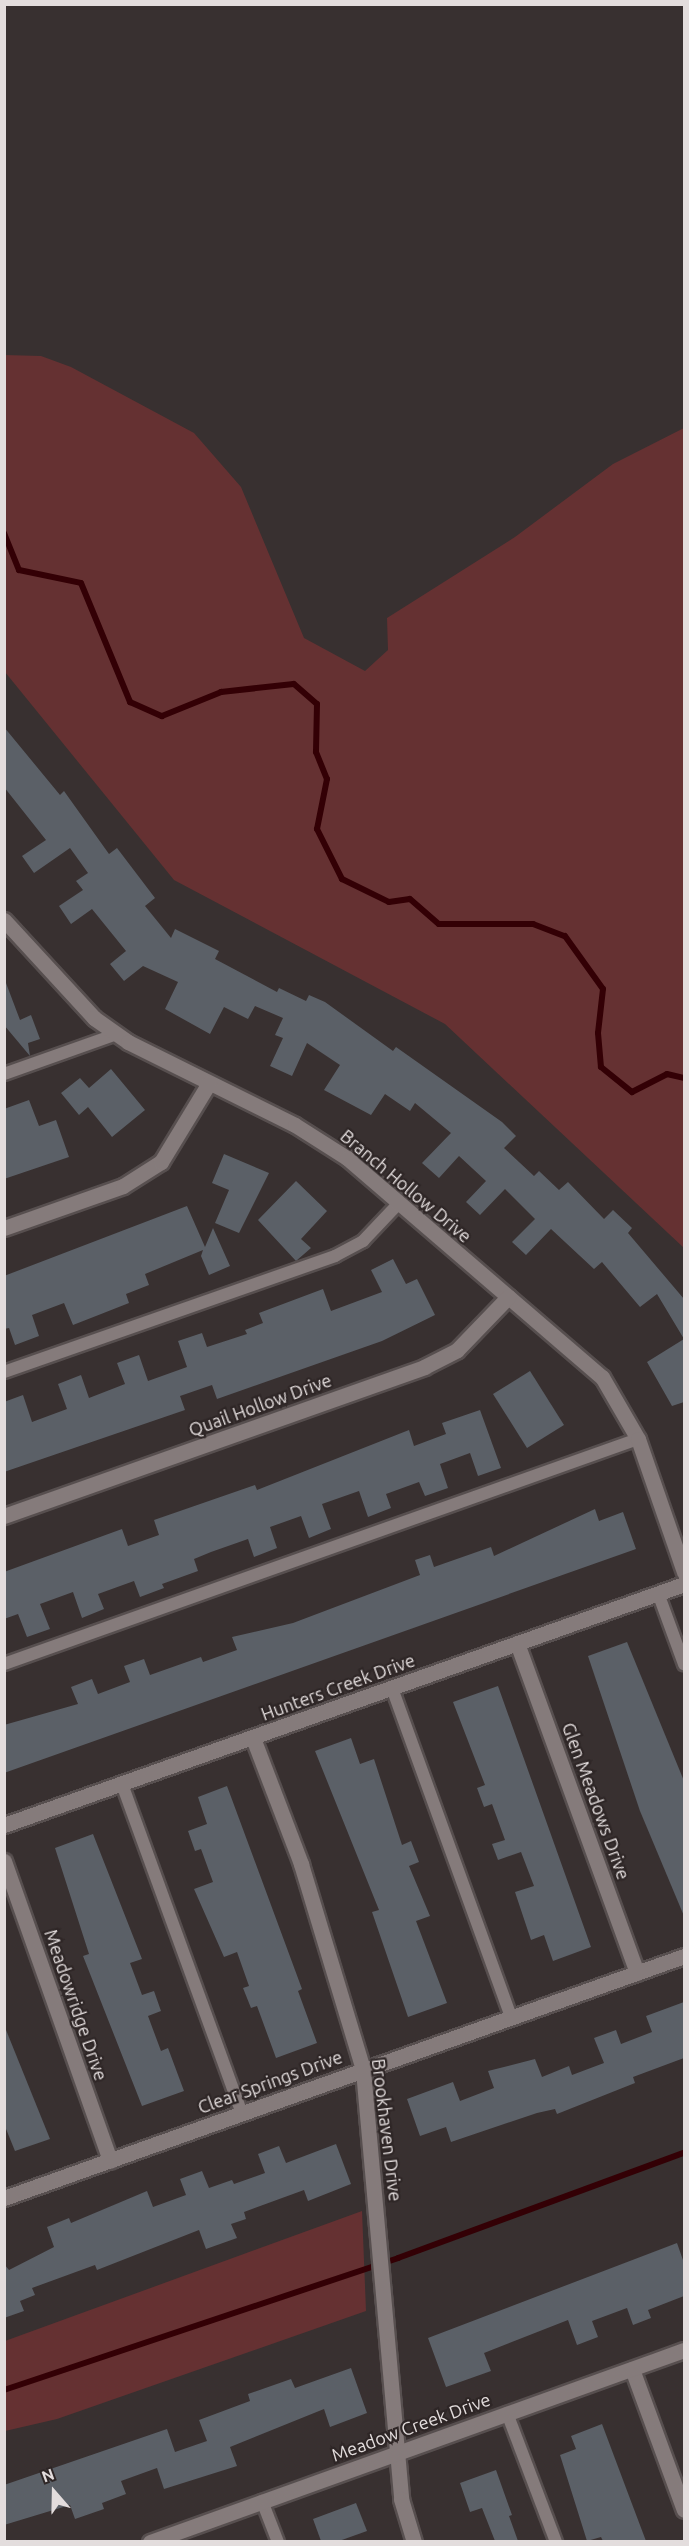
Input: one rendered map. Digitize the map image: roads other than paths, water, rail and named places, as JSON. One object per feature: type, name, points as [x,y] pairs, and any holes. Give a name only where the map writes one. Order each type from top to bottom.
[{"type":"street","name":"Branch Hollow Drive","points":[[4,920],[94,1018],[117,1034],[339,1153],[602,1377],[638,1439],[684,1572]]},
{"type":"street","points":[[4,1228],[123,1186],[161,1162],[209,1083]]},
{"type":"street","name":"Quail Hollow Drive","points":[[4,1516],[424,1367],[457,1350],[508,1297]]},
{"type":"street","name":"Hunters Creek Drive","points":[[4,1825],[684,1584]]},
{"type":"street","name":"Glen Meadows Drive","points":[[517,1643],[637,1972]]},
{"type":"street","name":"Brookhaven Drive","points":[[253,1738],[301,1864],[363,2070],[386,2295],[402,2499],[414,2541]]},
{"type":"street","name":"Meadowridge Drive","points":[[4,1861],[110,2161]]},
{"type":"street","name":"Clear Springs Drive","points":[[4,2198],[684,1956]]},
{"type":"street","name":"Meadow Creek Drive","points":[[150,2541],[684,2350]]},
{"type":"street","points":[[632,2369],[684,2510]]},
{"type":"lane","points":[[4,1074],[117,1034]]},
{"type":"lane","points":[[4,1372],[335,1256],[363,1241],[399,1203]]},
{"type":"lane","points":[[4,1664],[638,1439]]},
{"type":"lane","points":[[658,1593],[684,1664]]},
{"type":"lane","points":[[392,1688],[511,2017]]},
{"type":"lane","points":[[122,1784],[242,2113]]},
{"type":"lane","points":[[507,2413],[556,2541]]},
{"type":"lane","points":[[262,2501],[278,2541]]},
{"type":"waterway","points":[[4,533],[19,570],[81,583],[130,702],[162,716],[221,692],[294,684],[317,704],[316,752],[327,779],[317,829],[342,879],[389,902],[410,899],[439,924],[533,924],[565,936],[603,989],[598,1033],[601,1067],[632,1092],[667,1074],[684,1078]]},
{"type":"waterway","points":[[4,2390],[398,2258],[684,2153]]}]
